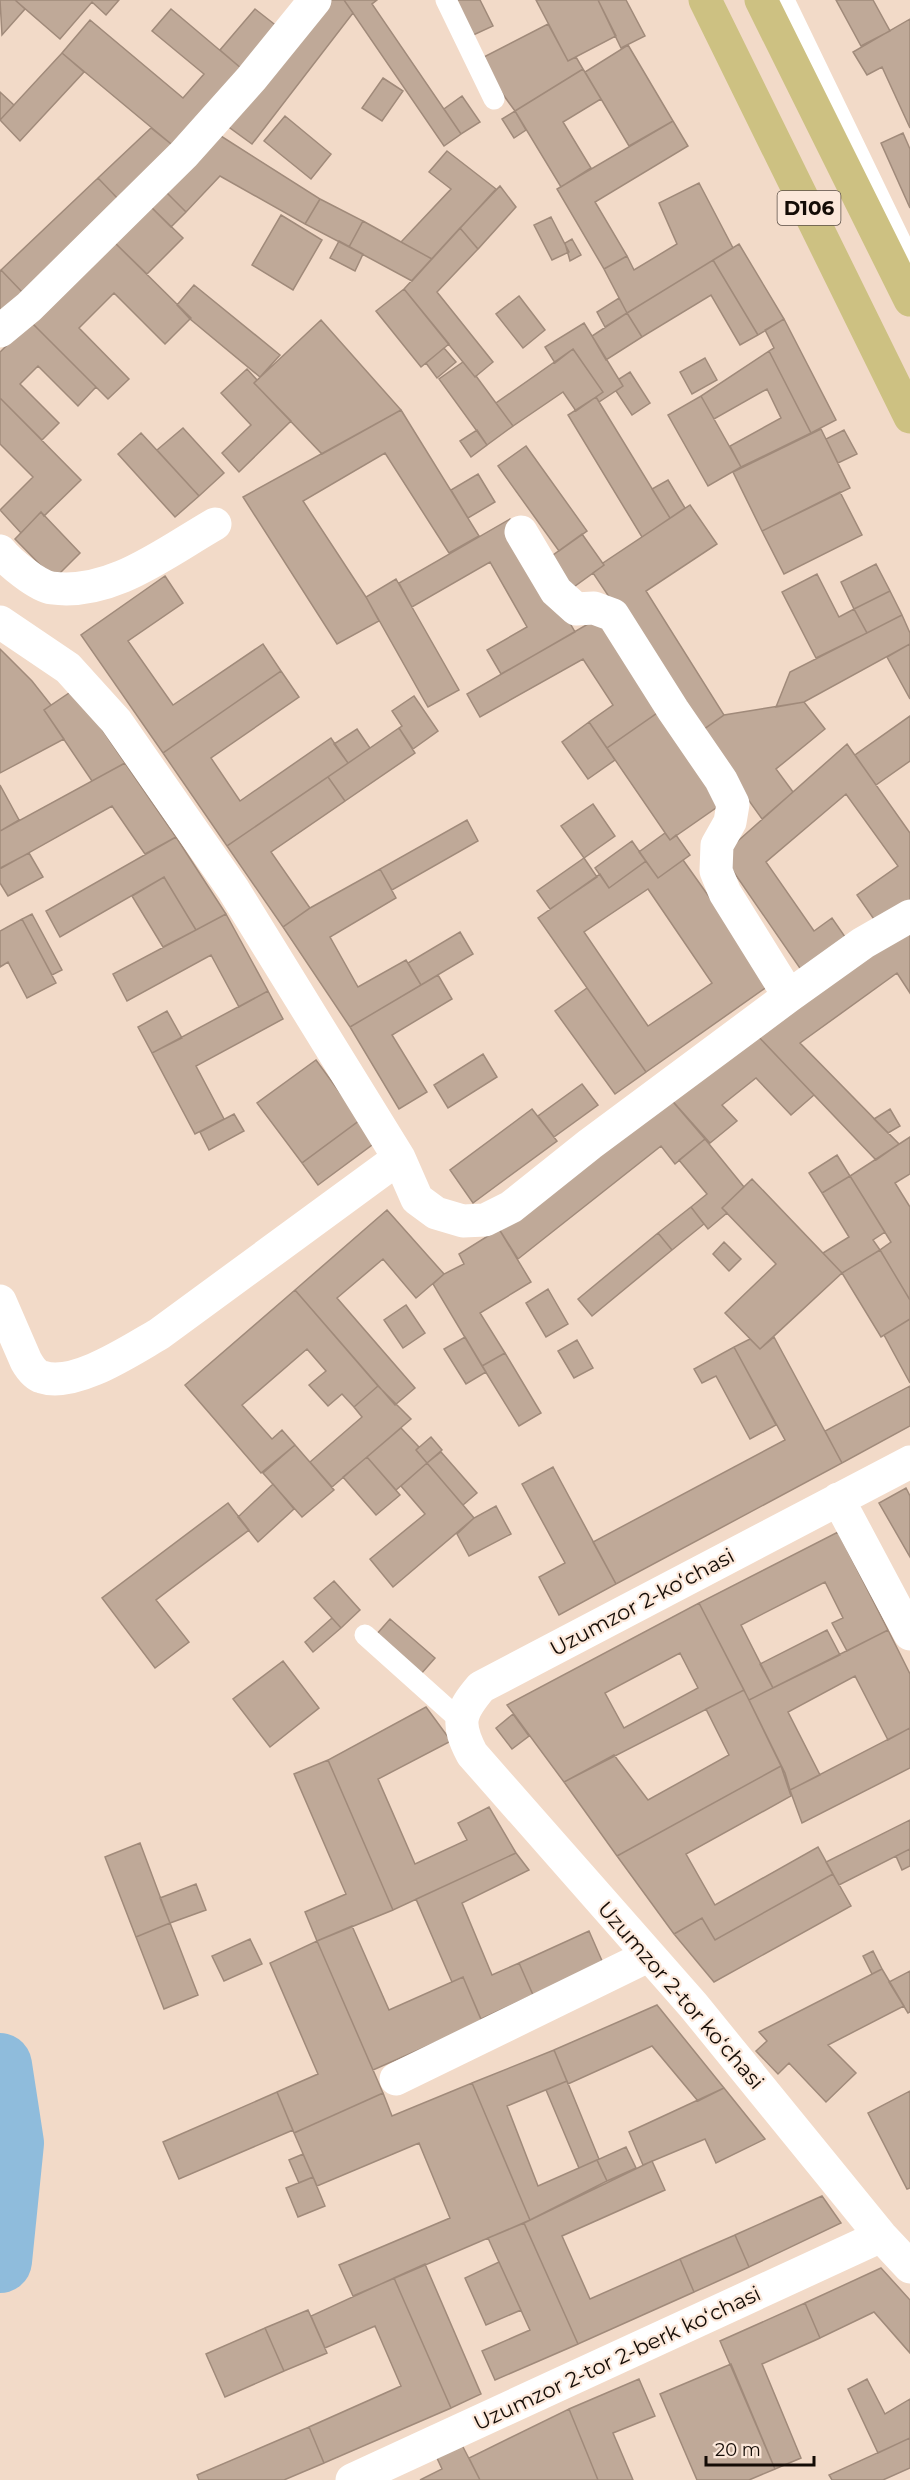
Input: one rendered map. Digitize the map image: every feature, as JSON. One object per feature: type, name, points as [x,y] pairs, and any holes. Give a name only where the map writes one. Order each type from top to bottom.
[{"type":"main road","name":"D106","points":[[705,0],[910,417]]},
{"type":"main road","name":"D106","points":[[761,0],[910,300]]},
{"type":"street","points":[[0,332],[29,307],[184,154],[251,79],[315,0]]},
{"type":"street","points":[[0,551],[11,564],[50,588],[93,587],[127,575],[215,524]]},
{"type":"street","points":[[521,532],[556,591],[576,609],[594,608],[613,615],[673,710],[721,780],[733,804],[730,822],[717,844],[716,871],[725,893],[789,996]]},
{"type":"street","points":[[0,622],[68,668],[116,721],[233,889],[399,1158],[417,1199],[436,1213],[464,1221],[485,1220],[511,1207],[590,1144],[789,996],[863,943],[910,916]]},
{"type":"street","points":[[0,1301],[26,1361],[39,1377],[57,1380],[80,1374],[124,1354],[159,1334],[399,1158]]},
{"type":"street","name":"Uzumzor 2-koʻchasi","points":[[461,1721],[467,1703],[481,1687],[910,1462]]},
{"type":"street","points":[[838,1499],[910,1634]]},
{"type":"street","name":"Uzumzor 2-tor koʻchasi","points":[[461,1721],[462,1734],[472,1754],[693,2005],[881,2236],[910,2266]]},
{"type":"street","points":[[396,2079],[648,1956]]},
{"type":"street","name":"Uzumzor 2-tor 2-berk koʻchasi","points":[[352,2480],[881,2236]]},
{"type":"lane","points":[[446,0],[494,99]]},
{"type":"lane","points":[[784,0],[910,261]]},
{"type":"lane","points":[[365,1635],[461,1721]]},
{"type":"building","points":[[0,0],[15,0],[25,9],[2,35]]},
{"type":"building","points":[[15,0],[119,0],[106,15],[92,2],[60,39]]},
{"type":"building","points":[[323,0],[344,0],[353,13],[252,144],[226,125]]},
{"type":"building","points":[[344,0],[377,0],[372,4],[461,134],[444,146]]},
{"type":"building","points":[[455,0],[480,0],[493,26],[469,37]]},
{"type":"building","points":[[536,0],[598,0],[616,36],[568,61]]},
{"type":"building","points":[[598,0],[626,0],[645,36],[621,48]]},
{"type":"building","points":[[836,0],[873,0],[890,31],[861,46]]},
{"type":"building","points":[[171,9],[242,69],[176,148],[62,53],[90,20],[183,98],[204,74],[152,31]]},
{"type":"building","points":[[255,9],[278,27],[242,69],[220,50]]},
{"type":"building","points":[[910,19],[910,128],[882,67],[867,75],[853,52]]},
{"type":"building","points":[[548,24],[568,61],[576,57],[583,69],[515,111],[478,60]]},
{"type":"building","points":[[628,45],[673,121],[629,146],[585,72]]},
{"type":"building","points":[[62,53],[84,72],[20,141],[0,120]]},
{"type":"building","points":[[583,69],[601,99],[563,122],[591,168],[561,187],[515,111]]},
{"type":"building","points":[[383,78],[403,91],[382,121],[362,108]]},
{"type":"building","points":[[0,92],[14,105],[0,120]]},
{"type":"building","points":[[462,96],[480,122],[461,134],[444,109]]},
{"type":"building","points":[[515,111],[526,130],[514,138],[502,119]]},
{"type":"building","points":[[285,116],[331,154],[311,179],[264,141]]},
{"type":"building","points":[[673,121],[688,146],[595,202],[627,256],[604,269],[557,189]]},
{"type":"building","points":[[151,128],[176,148],[120,201],[98,178]]},
{"type":"building","points":[[213,131],[320,199],[305,224],[220,176],[186,212],[163,189]]},
{"type":"building","points":[[903,133],[910,149],[910,208],[881,143]]},
{"type":"building","points":[[447,151],[496,189],[432,259],[401,242],[451,189],[429,172]]},
{"type":"building","points":[[98,178],[120,201],[23,293],[1,270]]},
{"type":"building","points":[[699,183],[733,248],[627,313],[604,269],[627,256],[634,270],[677,244],[659,203]]},
{"type":"building","points":[[500,186],[516,207],[478,249],[460,228]]},
{"type":"building","points":[[163,189],[186,212],[171,227],[149,205]]},
{"type":"building","points":[[320,199],[363,221],[349,247],[305,224]]},
{"type":"building","points":[[149,205],[183,238],[147,274],[113,241]]},
{"type":"building","points":[[281,215],[322,240],[293,290],[252,265]]},
{"type":"building","points":[[551,217],[569,252],[552,260],[534,225]]},
{"type":"building","points":[[363,221],[432,259],[412,281],[349,247]]},
{"type":"building","points":[[460,228],[478,249],[437,292],[493,362],[475,377],[404,289]]},
{"type":"building","points":[[572,239],[581,255],[570,261],[565,243]]},
{"type":"building","points":[[113,241],[191,318],[165,344],[114,293],[79,328],[129,379],[108,399],[31,322]]},
{"type":"building","points":[[339,241],[363,254],[355,271],[330,258]]},
{"type":"building","points":[[739,244],[784,319],[758,335],[713,260]]},
{"type":"building","points":[[713,260],[758,335],[740,345],[711,295],[642,337],[627,313]]},
{"type":"building","points":[[1,270],[23,293],[0,315],[0,272]]},
{"type":"building","points":[[194,285],[280,355],[260,377],[190,319],[177,305]]},
{"type":"building","points":[[404,289],[449,344],[421,367],[376,311]]},
{"type":"building","points":[[519,296],[545,330],[523,348],[496,314]]},
{"type":"building","points":[[619,298],[627,313],[605,327],[597,312]]},
{"type":"building","points":[[627,313],[642,337],[606,360],[592,336]]},
{"type":"building","points":[[784,319],[836,420],[811,433],[769,351],[774,348],[765,330]]},
{"type":"building","points":[[321,320],[401,410],[322,454],[254,383]]},
{"type":"building","points":[[31,322],[96,387],[78,406],[38,366],[20,384],[59,423],[42,440],[0,398],[0,352]]},
{"type":"building","points":[[584,323],[623,386],[599,402],[596,397],[603,392],[573,349],[555,363],[545,347]]},
{"type":"building","points":[[444,348],[456,362],[437,378],[426,363]]},
{"type":"building","points":[[573,349],[603,392],[576,411],[563,392],[513,426],[496,403]]},
{"type":"building","points":[[769,351],[811,433],[741,467],[730,446],[781,418],[767,389],[714,419],[701,396]]},
{"type":"building","points":[[705,358],[717,380],[692,394],[680,372]]},
{"type":"building","points":[[463,362],[513,426],[487,445],[439,379]]},
{"type":"building","points":[[247,369],[257,380],[254,383],[291,421],[239,472],[222,453],[251,425],[221,393]]},
{"type":"building","points":[[630,372],[650,403],[632,415],[616,391],[623,386],[619,379]]},
{"type":"building","points":[[701,396],[741,467],[708,486],[668,415]]},
{"type":"building","points":[[596,397],[670,518],[642,537],[568,415]]},
{"type":"building","points":[[0,398],[81,480],[44,516],[41,512],[21,533],[0,510],[33,477],[0,444]]},
{"type":"building","points":[[401,410],[479,536],[449,553],[385,453],[303,501],[366,597],[379,621],[337,644],[243,497]]},
{"type":"building","points":[[183,428],[224,473],[199,496],[157,450]]},
{"type":"building","points":[[821,429],[850,488],[762,531],[733,472]]},
{"type":"building","points":[[477,430],[487,445],[471,457],[460,441]]},
{"type":"building","points":[[844,430],[857,454],[838,463],[826,439]]},
{"type":"building","points":[[141,433],[199,496],[175,517],[118,454]]},
{"type":"building","points":[[526,446],[587,531],[559,551],[498,466]]},
{"type":"building","points":[[478,474],[495,502],[468,518],[451,490]]},
{"type":"building","points":[[668,480],[685,508],[670,518],[652,489]]},
{"type":"building","points":[[840,492],[862,535],[784,574],[762,531]]},
{"type":"building","points":[[690,505],[717,544],[646,591],[724,715],[700,732],[593,573],[604,565],[603,563]]},
{"type":"building","points":[[41,512],[80,553],[54,579],[15,539]]},
{"type":"building","points":[[510,519],[575,632],[501,674],[487,650],[527,627],[490,562],[412,607],[399,583]]},
{"type":"building","points":[[582,534],[604,565],[571,589],[549,558]]},
{"type":"building","points":[[876,564],[890,591],[854,609],[841,582]]},
{"type":"building","points":[[817,574],[839,617],[854,609],[867,633],[816,658],[782,592]]},
{"type":"building","points":[[165,576],[183,603],[128,641],[173,705],[263,644],[281,671],[163,753],[81,635]]},
{"type":"building","points":[[396,579],[459,690],[428,707],[366,597]]},
{"type":"building","points":[[890,591],[902,615],[867,633],[854,609]]},
{"type":"building","points":[[902,615],[910,633],[910,644],[804,702],[776,707],[790,672]]},
{"type":"building","points":[[600,617],[660,711],[607,748],[589,722],[613,705],[583,659],[480,717],[467,694]]},
{"type":"building","points":[[910,644],[910,699],[887,657]]},
{"type":"building","points":[[0,649],[32,681],[51,705],[44,710],[64,739],[0,773]]},
{"type":"building","points":[[281,671],[299,697],[211,758],[240,801],[331,738],[348,763],[227,846],[163,753]]},
{"type":"building","points":[[75,689],[125,763],[92,781],[44,710]]},
{"type":"building","points":[[414,696],[438,731],[413,749],[399,728],[402,726],[392,711]]},
{"type":"building","points":[[804,702],[825,729],[776,769],[793,792],[762,819],[700,732],[724,715]]},
{"type":"building","points":[[660,711],[723,803],[670,840],[607,748]]},
{"type":"building","points":[[910,716],[910,761],[876,785],[855,755]]},
{"type":"building","points":[[589,722],[615,760],[588,779],[562,742]]},
{"type":"building","points":[[399,728],[415,753],[345,801],[328,777]]},
{"type":"building","points":[[357,729],[370,748],[348,763],[334,744]]},
{"type":"building","points":[[847,744],[910,833],[910,903],[878,925],[857,895],[898,866],[846,794],[766,862],[814,931],[832,918],[850,944],[804,974],[722,855]]},
{"type":"building","points":[[125,763],[176,837],[145,854],[112,806],[0,869],[0,831]]},
{"type":"building","points":[[328,777],[345,801],[271,852],[310,908],[283,927],[227,846]]},
{"type":"building","points":[[0,785],[19,820],[0,831]]},
{"type":"building","points":[[593,804],[615,836],[584,858],[561,826]]},
{"type":"building","points":[[467,820],[478,841],[392,890],[380,869]]},
{"type":"building","points":[[665,833],[670,840],[676,835],[690,855],[658,878],[639,852]]},
{"type":"building","points":[[176,837],[226,914],[196,930],[164,877],[60,937],[46,911]]},
{"type":"building","points":[[632,841],[646,861],[609,888],[595,868]]},
{"type":"building","points":[[29,853],[43,877],[8,896],[0,883],[0,868]]},
{"type":"building","points":[[584,858],[597,877],[550,909],[537,891]]},
{"type":"building","points":[[683,860],[771,984],[646,1072],[538,918],[600,874],[609,888],[646,861],[658,878]],"holes":[[[648,889],[712,983],[648,1026],[584,932]]]},
{"type":"building","points":[[380,869],[396,898],[330,937],[358,987],[406,960],[421,985],[350,1027],[283,927],[310,908]]},
{"type":"building","points":[[164,877],[196,930],[163,947],[132,896]]},
{"type":"building","points":[[32,914],[62,970],[52,975],[22,919]]},
{"type":"building","points":[[226,914],[268,991],[239,1007],[211,955],[127,1001],[113,974]]},
{"type":"building","points":[[22,919],[56,983],[27,998],[8,962],[0,967],[0,931]]},
{"type":"building","points":[[910,922],[910,993],[897,973],[800,1043],[899,1144],[876,1160],[754,1032]]},
{"type":"building","points":[[460,932],[473,954],[421,985],[408,963]]},
{"type":"building","points":[[438,975],[452,999],[392,1035],[427,1092],[399,1109],[350,1027]]},
{"type":"building","points":[[587,988],[646,1072],[615,1094],[555,1011]]},
{"type":"building","points":[[268,991],[283,1019],[196,1066],[224,1119],[195,1134],[152,1053]]},
{"type":"building","points":[[167,1011],[182,1038],[152,1053],[138,1027]]},
{"type":"building","points":[[754,1032],[814,1095],[791,1115],[756,1078],[722,1105],[737,1121],[710,1143],[668,1096]]},
{"type":"building","points":[[483,1054],[497,1077],[448,1108],[434,1085]]},
{"type":"building","points":[[316,1060],[360,1120],[302,1163],[257,1103]]},
{"type":"building","points":[[582,1084],[598,1105],[554,1137],[538,1116]]},
{"type":"building","points":[[668,1096],[705,1139],[675,1164],[661,1146],[518,1259],[499,1229]]},
{"type":"building","points":[[532,1109],[557,1141],[473,1203],[450,1170]]},
{"type":"building","points":[[890,1109],[900,1126],[888,1133],[874,1119]]},
{"type":"building","points":[[234,1114],[244,1131],[209,1150],[200,1132]]},
{"type":"building","points":[[360,1120],[376,1142],[318,1185],[302,1163]]},
{"type":"building","points":[[910,1137],[910,1174],[895,1183],[910,1207],[910,1300],[880,1250],[891,1242],[850,1176]]},
{"type":"building","points":[[705,1139],[744,1187],[722,1208],[727,1213],[708,1229],[691,1207],[707,1194],[679,1160]]},
{"type":"building","points":[[837,1155],[850,1176],[822,1193],[809,1173]]},
{"type":"building","points":[[850,1176],[885,1232],[873,1240],[880,1250],[842,1273],[823,1253],[849,1237],[822,1193]]},
{"type":"building","points":[[752,1179],[842,1273],[760,1349],[725,1313],[776,1264],[722,1208]]},
{"type":"building","points":[[691,1207],[704,1224],[672,1250],[658,1233]]},
{"type":"building","points":[[387,1210],[444,1274],[416,1298],[383,1259],[337,1298],[415,1388],[395,1405],[295,1290]]},
{"type":"building","points":[[499,1229],[531,1282],[480,1313],[505,1353],[482,1366],[433,1284],[444,1274],[464,1264],[459,1254]]},
{"type":"building","points":[[658,1233],[672,1250],[592,1316],[578,1299]]},
{"type":"building","points":[[724,1242],[741,1259],[729,1271],[713,1254]]},
{"type":"building","points":[[880,1250],[910,1300],[910,1319],[881,1337],[842,1273]]},
{"type":"building","points":[[548,1289],[568,1324],[546,1337],[526,1303]]},
{"type":"building","points":[[295,1290],[378,1386],[354,1407],[342,1394],[328,1406],[309,1385],[326,1371],[307,1349],[242,1405],[272,1439],[282,1430],[295,1445],[261,1473],[185,1385]]},
{"type":"building","points":[[406,1305],[425,1333],[403,1348],[384,1320]]},
{"type":"building","points":[[910,1319],[910,1383],[884,1335]]},
{"type":"building","points":[[465,1337],[486,1372],[466,1384],[444,1349]]},
{"type":"building","points":[[774,1337],[842,1463],[616,1584],[593,1542],[785,1440],[734,1347],[750,1339],[760,1349]]},
{"type":"building","points":[[577,1340],[593,1368],[574,1378],[558,1351]]},
{"type":"building","points":[[734,1347],[776,1425],[750,1439],[716,1376],[702,1383],[694,1369]]},
{"type":"building","points":[[505,1353],[541,1413],[519,1426],[482,1366]]},
{"type":"building","points":[[378,1386],[411,1419],[332,1487],[310,1462],[362,1417],[354,1407]]},
{"type":"building","points":[[910,1386],[910,1426],[842,1463],[825,1431]]},
{"type":"building","points":[[401,1428],[419,1447],[416,1450],[427,1463],[396,1490],[367,1457]]},
{"type":"building","points":[[431,1437],[442,1450],[427,1463],[416,1450]]},
{"type":"building","points":[[295,1445],[334,1490],[302,1517],[263,1473]]},
{"type":"building","points":[[441,1452],[477,1493],[463,1505],[427,1463]]},
{"type":"building","points":[[367,1457],[400,1495],[376,1515],[343,1477]]},
{"type":"building","points":[[427,1463],[474,1518],[393,1587],[370,1559],[425,1514],[401,1486]]},
{"type":"building","points":[[553,1467],[616,1584],[559,1615],[539,1577],[565,1563],[522,1484]]},
{"type":"building","points":[[273,1484],[294,1509],[258,1542],[238,1517]]},
{"type":"building","points":[[906,1488],[910,1496],[910,1557],[879,1503]]},
{"type":"building","points":[[228,1503],[249,1530],[156,1600],[189,1642],[155,1668],[102,1598]]},
{"type":"building","points":[[496,1506],[511,1534],[469,1556],[457,1534],[474,1518]]},
{"type":"building","points":[[838,1532],[888,1630],[847,1651],[832,1623],[843,1618],[825,1582],[741,1625],[773,1688],[749,1700],[699,1603]]},
{"type":"building","points":[[334,1581],[360,1610],[341,1628],[314,1598]]},
{"type":"building","points":[[699,1603],[744,1690],[564,1782],[507,1705]],"holes":[[[680,1653],[698,1688],[624,1728],[605,1693]]]},
{"type":"building","points":[[332,1618],[341,1628],[313,1652],[305,1642]]},
{"type":"building","points":[[390,1619],[435,1658],[421,1674],[376,1635]]},
{"type":"building","points":[[827,1630],[840,1655],[773,1688],[760,1664]]},
{"type":"building","points":[[888,1630],[910,1674],[910,1728],[888,1740],[855,1676],[788,1712],[820,1775],[790,1790],[785,1773],[749,1700]]},
{"type":"building","points":[[283,1661],[319,1708],[270,1747],[233,1699]]},
{"type":"building","points":[[744,1690],[781,1766],[617,1856],[564,1782],[614,1755],[648,1800],[729,1755],[706,1709]]},
{"type":"building","points":[[426,1707],[451,1741],[378,1779],[415,1864],[467,1840],[458,1823],[489,1807],[516,1853],[393,1910],[328,1760]]},
{"type":"building","points":[[513,1714],[529,1736],[512,1749],[496,1728]]},
{"type":"building","points":[[910,1728],[910,1768],[802,1823],[790,1790]]},
{"type":"building","points":[[328,1760],[393,1910],[317,1941],[305,1912],[346,1894],[294,1774]]},
{"type":"building","points":[[781,1766],[791,1796],[686,1854],[715,1905],[818,1847],[833,1874],[715,1940],[702,1918],[674,1934],[617,1856]]},
{"type":"building","points":[[910,1820],[910,1849],[839,1885],[826,1862]]},
{"type":"building","points":[[140,1843],[170,1923],[136,1937],[105,1857]]},
{"type":"building","points":[[910,1849],[910,1866],[902,1870],[896,1856]]},
{"type":"building","points":[[516,1853],[529,1870],[462,1903],[492,1975],[519,1963],[533,1995],[481,2019],[463,1977],[452,1982],[416,1899]]},
{"type":"building","points":[[833,1874],[851,1906],[714,1982],[674,1934],[702,1918],[715,1940]]},
{"type":"building","points":[[196,1884],[206,1910],[170,1923],[160,1898]]},
{"type":"building","points":[[170,1923],[198,1995],[164,2009],[136,1937]]},
{"type":"building","points":[[352,1926],[389,2010],[463,1977],[482,2022],[373,2070],[317,1941]]},
{"type":"building","points":[[589,1931],[603,1963],[533,1995],[519,1963]]},
{"type":"building","points":[[250,1939],[262,1964],[224,1981],[212,1956]]},
{"type":"building","points":[[317,1941],[383,2093],[294,2133],[277,2092],[318,2074],[270,1963]]},
{"type":"building","points":[[873,1951],[882,1969],[872,1974],[863,1956]]},
{"type":"building","points":[[882,1969],[904,2006],[828,2045],[856,2073],[826,2102],[789,2063],[778,2074],[756,2051],[767,2041],[759,2032]]},
{"type":"building","points":[[910,1971],[910,2012],[908,2013],[889,1982]]},
{"type":"building","points":[[657,2005],[724,2088],[698,2101],[652,2046],[568,2084],[554,2050]]},
{"type":"building","points":[[554,2050],[567,2081],[507,2106],[538,2186],[597,2160],[607,2181],[530,2220],[472,2083]]},
{"type":"building","points":[[567,2081],[599,2159],[579,2168],[546,2090]]},
{"type":"building","points":[[472,2083],[530,2220],[353,2296],[339,2265],[450,2218],[419,2143],[317,2186],[294,2133],[383,2093],[392,2116]]},
{"type":"building","points":[[724,2088],[765,2139],[716,2163],[705,2139],[643,2165],[629,2132]]},
{"type":"building","points":[[910,2091],[910,2188],[907,2189],[868,2113]]},
{"type":"building","points":[[277,2092],[293,2130],[179,2179],[163,2142]]},
{"type":"building","points":[[626,2147],[636,2168],[607,2181],[597,2160]]},
{"type":"building","points":[[303,2154],[313,2177],[299,2183],[289,2160]]},
{"type":"building","points":[[652,2161],[665,2190],[562,2236],[590,2299],[680,2259],[694,2292],[578,2344],[524,2223]]},
{"type":"building","points":[[313,2177],[325,2206],[298,2217],[286,2188]]},
{"type":"building","points":[[822,2196],[841,2223],[749,2267],[735,2235]]},
{"type":"building","points":[[524,2223],[578,2344],[495,2380],[482,2351],[530,2330],[488,2238]]},
{"type":"building","points":[[735,2235],[749,2267],[694,2292],[680,2259]]},
{"type":"building","points":[[499,2262],[521,2310],[486,2325],[465,2278]]},
{"type":"building","points":[[425,2264],[481,2394],[451,2408],[394,2278]]},
{"type":"building","points":[[881,2268],[910,2300],[910,2353],[874,2312],[820,2338],[805,2303]]},
{"type":"building","points":[[394,2278],[451,2408],[324,2463],[309,2427],[401,2386],[375,2326],[325,2348],[311,2316]]},
{"type":"building","points":[[805,2303],[820,2338],[762,2364],[801,2458],[775,2469],[720,2341]]},
{"type":"building","points":[[308,2310],[327,2353],[284,2371],[265,2328]]},
{"type":"building","points":[[265,2328],[284,2371],[225,2397],[206,2354]]},
{"type":"building","points":[[731,2364],[775,2469],[749,2480],[697,2480],[660,2394]]},
{"type":"building","points":[[639,2379],[655,2416],[613,2433],[633,2480],[598,2480],[569,2409]]},
{"type":"building","points":[[867,2379],[885,2414],[910,2399],[910,2438],[878,2453],[848,2389]]},
{"type":"building","points":[[569,2409],[598,2480],[480,2480],[469,2458]]},
{"type":"building","points":[[309,2427],[324,2463],[284,2480],[199,2480],[197,2475]]},
{"type":"building","points":[[910,2438],[910,2468],[883,2480],[832,2480],[829,2475]]},
{"type":"building","points":[[462,2445],[480,2480],[420,2480],[442,2469],[437,2458]]},
{"type":"waterway","points":[[0,2065],[12,2143],[0,2261]]}]
